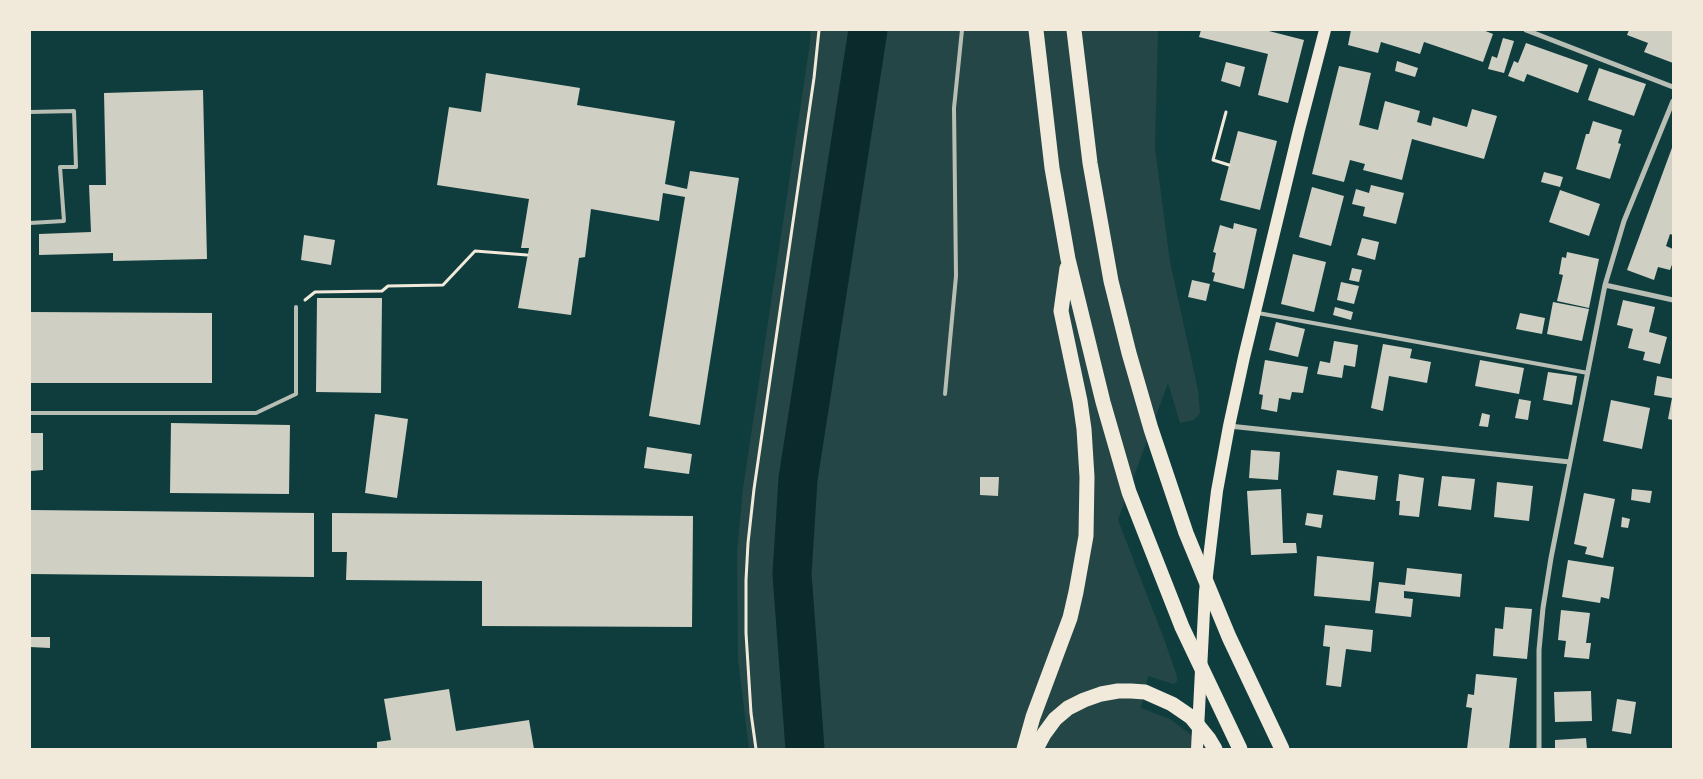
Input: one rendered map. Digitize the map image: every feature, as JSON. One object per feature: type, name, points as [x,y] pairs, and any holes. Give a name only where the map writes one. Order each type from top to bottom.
[{"type":"highway","points":[[1036,30],[1052,168],[1068,259],[1098,384],[1129,492],[1182,627],[1240,749]]},
{"type":"highway","points":[[1074,30],[1090,163],[1111,281],[1151,429],[1186,533],[1229,637],[1282,749]]},
{"type":"highway","points":[[1024,749],[1033,717],[1070,618],[1086,536],[1087,484],[1084,429],[1061,311],[1068,259]]},
{"type":"highway","points":[[1036,749],[1055,719],[1068,708],[1101,694],[1118,691],[1144,692],[1172,704],[1191,717],[1215,749]]},
{"type":"main road","points":[[1197,749],[1202,639],[1209,551],[1217,491],[1229,426],[1325,30]]},
{"type":"street","points":[[1526,30],[1673,87]]},
{"type":"street","points":[[1539,749],[1539,650],[1543,608],[1551,558],[1605,285],[1624,221],[1673,100]]},
{"type":"street","points":[[1605,285],[1673,300]]},
{"type":"street","points":[[1229,426],[1570,462]]},
{"type":"lane","points":[[945,394],[956,276],[954,108],[962,30]]},
{"type":"lane","points":[[30,112],[74,111],[76,167],[60,167],[64,221],[30,222]]},
{"type":"lane","points":[[30,413],[256,413],[296,394],[296,307]]},
{"type":"lane","points":[[1256,313],[1588,373]]},
{"type":"path","points":[[756,749],[751,713],[746,633],[748,543],[755,480],[814,78],[819,30]]},
{"type":"path","points":[[1226,112],[1213,160],[1229,165]]},
{"type":"path","points":[[296,307],[315,292],[382,291],[388,286],[443,285],[475,251],[527,255]]},
{"type":"shaded area","points":[[811,30],[1158,30],[1155,148],[1170,262],[1198,390],[1200,413],[1194,420],[1180,423],[1168,383],[1118,520],[1177,676],[1177,681],[1174,684],[1148,676],[1141,708],[1170,719],[1198,740],[1204,749],[749,749],[738,659],[737,552],[743,488]]},
{"type":"building","points":[[1201,30],[1265,30],[1304,40],[1288,103],[1258,95],[1268,54],[1199,37]]},
{"type":"building","points":[[1351,30],[1483,30],[1493,34],[1483,62],[1424,42],[1420,54],[1381,42],[1378,53],[1348,45]]},
{"type":"building","points":[[1629,30],[1673,30],[1673,63],[1644,52],[1648,43],[1627,35]]},
{"type":"building","points":[[1503,38],[1514,41],[1504,73],[1488,69],[1492,56],[1497,58]]},
{"type":"building","points":[[1526,43],[1588,65],[1578,93],[1527,74],[1524,82],[1508,76],[1514,61],[1518,63]]},
{"type":"building","points":[[1397,61],[1418,68],[1415,77],[1395,71]]},
{"type":"building","points":[[1226,62],[1245,67],[1240,87],[1221,81]]},
{"type":"building","points":[[1339,66],[1371,73],[1359,125],[1378,130],[1385,101],[1420,111],[1417,122],[1431,126],[1433,117],[1467,127],[1472,109],[1497,116],[1484,159],[1412,139],[1402,180],[1363,170],[1365,164],[1350,160],[1344,182],[1312,174]]},
{"type":"building","points":[[1599,68],[1646,84],[1634,116],[1588,100]]},
{"type":"building","points":[[486,73],[580,88],[577,105],[675,121],[665,184],[687,189],[690,171],[739,178],[700,425],[649,416],[685,197],[663,193],[659,221],[591,209],[585,257],[579,258],[571,315],[518,308],[529,248],[521,248],[529,199],[437,185],[449,107],[481,112]]},
{"type":"building","points":[[203,90],[207,259],[113,261],[113,253],[39,255],[39,234],[91,232],[89,185],[106,185],[104,93]]},
{"type":"building","points":[[1593,121],[1622,130],[1618,143],[1621,144],[1610,179],[1576,169],[1586,134],[1589,134]]},
{"type":"building","points":[[1238,131],[1277,141],[1260,210],[1220,200]]},
{"type":"building","points":[[1673,145],[1673,235],[1670,234],[1666,246],[1673,249],[1673,262],[1670,270],[1658,267],[1654,280],[1627,270]]},
{"type":"building","points":[[1544,172],[1563,177],[1560,187],[1541,182]]},
{"type":"building","points":[[1371,185],[1404,193],[1396,224],[1363,216],[1365,207],[1352,204],[1356,189],[1369,193]]},
{"type":"building","points":[[1312,187],[1344,196],[1331,246],[1299,237]]},
{"type":"building","points":[[1560,190],[1600,204],[1589,236],[1549,222]]},
{"type":"building","points":[[1234,223],[1257,229],[1244,289],[1213,281],[1215,273],[1212,272],[1216,253],[1213,252],[1220,225],[1233,229]]},
{"type":"building","points":[[304,235],[335,240],[331,265],[301,260]]},
{"type":"building","points":[[1362,238],[1379,242],[1375,260],[1357,255]]},
{"type":"building","points":[[1567,252],[1599,259],[1589,308],[1557,301],[1563,275],[1559,274],[1562,257],[1566,258]]},
{"type":"building","points":[[1293,254],[1326,262],[1314,312],[1281,304]]},
{"type":"building","points":[[1352,268],[1362,270],[1359,282],[1349,280]]},
{"type":"building","points":[[1192,280],[1210,284],[1206,301],[1188,297]]},
{"type":"building","points":[[1341,282],[1359,286],[1354,304],[1337,300]]},
{"type":"building","points":[[317,298],[382,298],[381,393],[316,392]]},
{"type":"building","points":[[1623,300],[1655,307],[1649,332],[1667,337],[1660,364],[1643,360],[1645,352],[1628,348],[1633,329],[1617,325]]},
{"type":"building","points":[[1553,302],[1589,309],[1582,341],[1547,334]]},
{"type":"building","points":[[1335,307],[1353,312],[1351,320],[1333,315]]},
{"type":"building","points":[[30,312],[212,313],[212,383],[30,383]]},
{"type":"building","points":[[1520,313],[1545,318],[1542,334],[1516,329]]},
{"type":"building","points":[[1276,322],[1305,329],[1298,357],[1269,350]]},
{"type":"building","points":[[1334,341],[1358,345],[1355,367],[1344,365],[1342,378],[1317,374],[1320,361],[1330,363]]},
{"type":"building","points":[[1383,344],[1412,349],[1410,358],[1431,362],[1427,383],[1389,376],[1383,411],[1371,408]]},
{"type":"building","points":[[1265,360],[1308,367],[1303,393],[1292,392],[1290,400],[1279,398],[1277,412],[1261,409],[1263,395],[1259,394]]},
{"type":"building","points":[[1480,360],[1524,368],[1519,394],[1475,386]]},
{"type":"building","points":[[1548,372],[1577,376],[1572,405],[1543,400]]},
{"type":"building","points":[[1657,376],[1673,379],[1673,420],[1668,419],[1672,398],[1654,395]]},
{"type":"building","points":[[1519,399],[1531,401],[1528,420],[1515,418]]},
{"type":"building","points":[[1611,400],[1650,408],[1642,449],[1603,441]]},
{"type":"building","points":[[1482,413],[1490,415],[1488,427],[1479,426]]},
{"type":"building","points":[[375,414],[408,419],[397,498],[365,493]]},
{"type":"building","points":[[171,423],[290,425],[289,494],[170,493]]},
{"type":"building","points":[[30,433],[43,433],[43,470],[30,471]]},
{"type":"building","points":[[647,447],[692,454],[689,474],[644,468]]},
{"type":"building","points":[[1251,450],[1280,452],[1278,480],[1249,478]]},
{"type":"building","points":[[1337,470],[1378,476],[1375,500],[1333,495]]},
{"type":"building","points":[[1399,474],[1424,478],[1419,517],[1399,515],[1400,501],[1396,501]]},
{"type":"building","points":[[1442,476],[1475,479],[1471,510],[1438,506]]},
{"type":"building","points":[[980,477],[999,477],[998,496],[980,495]]},
{"type":"building","points":[[1497,482],[1533,486],[1529,521],[1494,517]]},
{"type":"building","points":[[1281,489],[1283,543],[1296,543],[1297,553],[1251,555],[1247,491]]},
{"type":"building","points":[[1632,489],[1652,491],[1650,503],[1631,500]]},
{"type":"building","points":[[1584,493],[1615,499],[1603,558],[1585,554],[1587,547],[1574,544]]},
{"type":"building","points":[[30,510],[314,513],[314,577],[30,574]]},
{"type":"building","points":[[332,513],[693,516],[692,627],[482,626],[482,581],[346,580],[347,552],[332,552]]},
{"type":"building","points":[[1307,513],[1323,515],[1321,528],[1305,525]]},
{"type":"building","points":[[1622,517],[1630,519],[1628,528],[1621,527]]},
{"type":"building","points":[[1317,556],[1374,562],[1370,601],[1314,596]]},
{"type":"building","points":[[1568,560],[1614,567],[1609,599],[1601,597],[1600,603],[1562,597]]},
{"type":"building","points":[[1407,568],[1462,574],[1460,597],[1404,591],[1404,598],[1413,599],[1411,617],[1375,613],[1379,582],[1405,585]]},
{"type":"building","points":[[1505,607],[1532,609],[1527,659],[1493,656],[1495,628],[1503,629]]},
{"type":"building","points":[[1561,610],[1590,613],[1586,643],[1591,643],[1589,659],[1564,657],[1566,641],[1558,640]]},
{"type":"building","points":[[1325,625],[1373,630],[1371,652],[1346,649],[1341,687],[1326,685],[1330,647],[1323,646]]},
{"type":"building","points":[[30,637],[50,637],[50,648],[30,647]]},
{"type":"building","points":[[1476,674],[1517,678],[1509,749],[1467,749],[1472,708],[1466,707],[1468,694],[1474,695]]},
{"type":"building","points":[[449,689],[456,731],[529,720],[534,749],[377,749],[377,742],[391,740],[384,699]]},
{"type":"building","points":[[1591,691],[1592,721],[1555,722],[1554,692]]},
{"type":"building","points":[[1617,699],[1636,702],[1631,734],[1612,731]]},
{"type":"building","points":[[1586,738],[1587,749],[1555,749],[1555,740]]},
{"type":"waterway","points":[[805,749],[792,574],[798,479],[868,30]]}]
